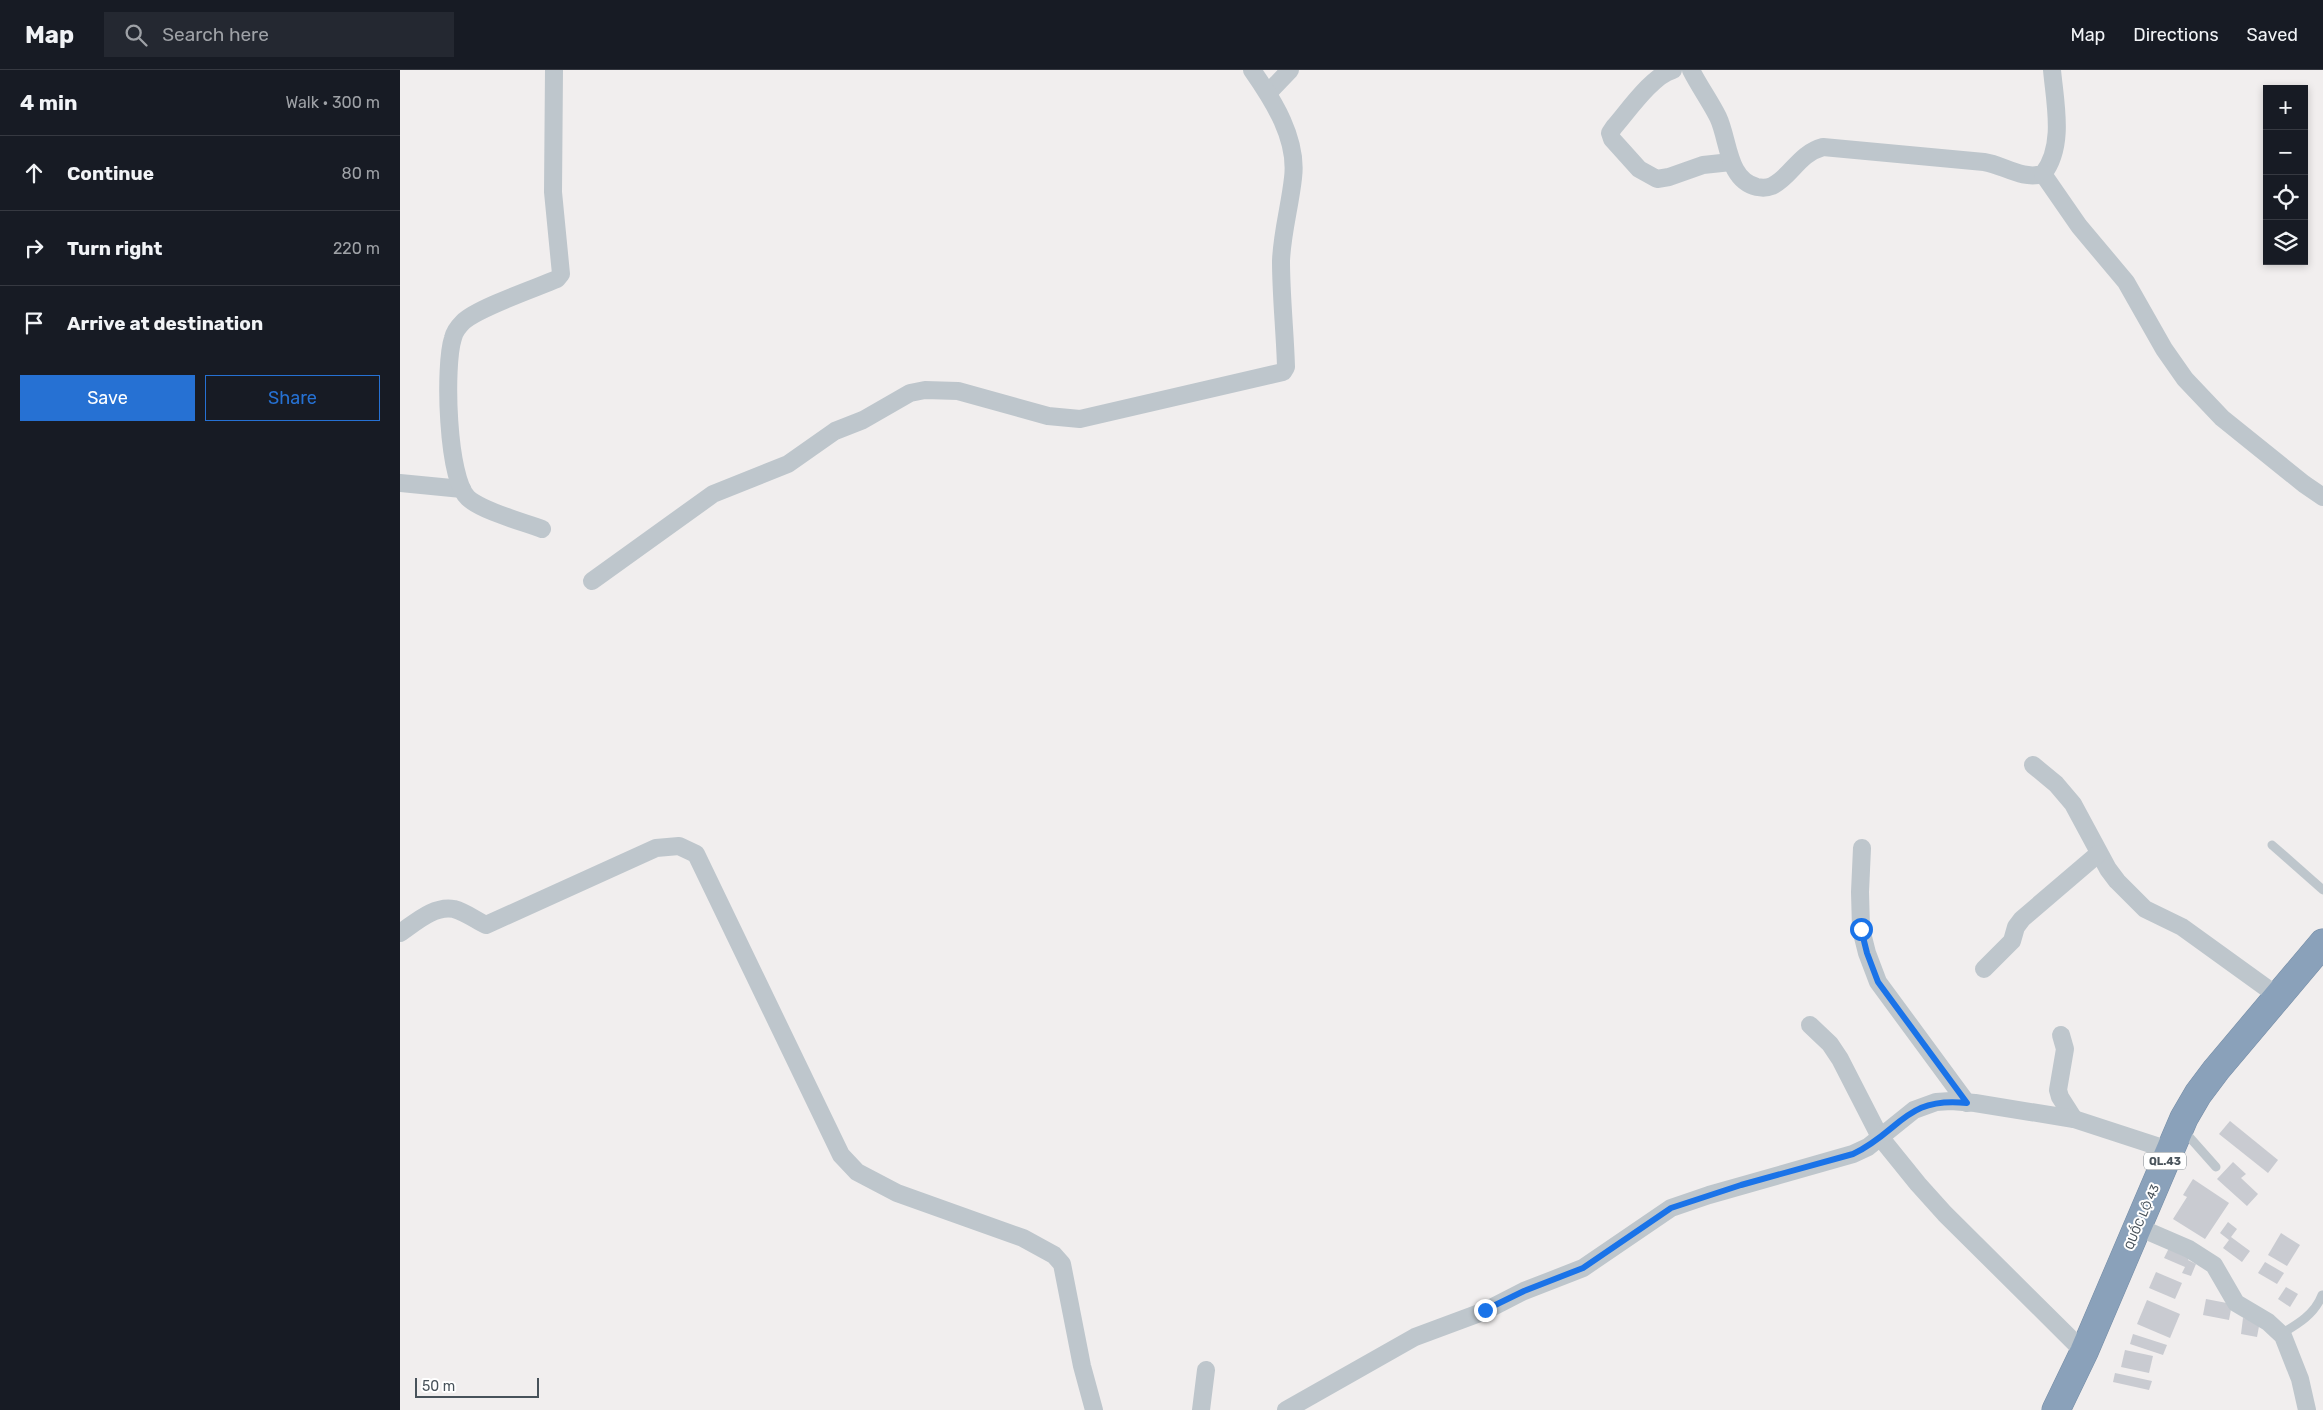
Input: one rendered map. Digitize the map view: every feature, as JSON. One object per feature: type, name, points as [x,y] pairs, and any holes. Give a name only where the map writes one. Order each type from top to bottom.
[{"type":"highway","name":"QUỐC LỘ 43","points":[[2056,1410],[2084,1352],[2175,1139],[2198,1094],[2323,943]]},
{"type":"street","points":[[542,529],[477,504],[468,498],[458,479],[451,438],[448,398],[453,338],[463,321],[482,311],[557,280],[560,274],[552,192],[554,70]]},
{"type":"street","points":[[592,581],[714,494],[788,464],[835,431],[863,420],[910,394],[925,390],[958,391],[1048,416],[1080,419],[1283,372],[1286,367],[1281,259],[1294,168],[1289,140],[1268,93],[1252,70]]},
{"type":"street","points":[[1268,93],[1290,70]]},
{"type":"street","points":[[1673,70],[1662,75],[1651,85],[1614,127],[1610,134],[1612,139],[1639,169],[1657,179],[1669,178],[1703,165],[1731,162]]},
{"type":"street","points":[[1691,70],[1723,128],[1731,162],[1741,179],[1751,185],[1762,188],[1770,187],[1777,182],[1812,150],[1823,147],[1984,162],[1998,164],[2024,175],[2034,176],[2043,174],[2053,155],[2056,142],[2052,70]]},
{"type":"street","points":[[2043,174],[2079,226],[2126,282],[2164,349],[2185,379],[2222,418],[2323,497]]},
{"type":"street","points":[[400,483],[462,489]]},
{"type":"street","points":[[2033,765],[2056,784],[2073,804],[2086,826],[2098,854],[2117,881],[2145,909],[2182,928],[2279,998]]},
{"type":"street","points":[[400,933],[427,915],[440,910],[453,909],[486,925],[656,848],[679,846],[696,854],[841,1155],[857,1172],[897,1193],[1023,1238],[1054,1255],[1062,1264],[1082,1366],[1094,1410]]},
{"type":"street","points":[[1862,848],[1861,929],[1867,953],[1878,982],[1967,1103]]},
{"type":"street","points":[[1984,969],[2012,941],[2016,927],[2022,919],[2098,854]]},
{"type":"street","points":[[1810,1025],[1830,1044],[1840,1059],[1880,1137],[1945,1214],[2084,1352]]},
{"type":"street","points":[[2061,1036],[2065,1049],[2058,1090],[2060,1097],[2074,1119]]},
{"type":"street","points":[[1286,1410],[1415,1337],[1485,1310],[1524,1291],[1583,1268],[1671,1208],[1773,1176],[1838,1159],[1868,1147],[1914,1110],[1936,1102],[1967,1103],[2074,1119],[2175,1139]]},
{"type":"street","points":[[2138,1227],[2188,1249],[2214,1265],[2236,1303],[2268,1322],[2280,1334],[2288,1346],[2300,1380],[2307,1410]]},
{"type":"street","points":[[1201,1410],[1206,1370]]},
{"type":"lane","points":[[2272,845],[2323,890]]},
{"type":"lane","points":[[2175,1139],[2216,1167]]},
{"type":"lane","points":[[2280,1334],[2302,1322],[2316,1307],[2322,1295]]},
{"type":"building","points":[[2230,1121],[2278,1160],[2268,1173],[2219,1134]]},
{"type":"building","points":[[2233,1162],[2246,1174],[2241,1178],[2258,1194],[2247,1206],[2217,1179]]},
{"type":"building","points":[[2193,1179],[2229,1203],[2205,1239],[2173,1219],[2187,1197],[2183,1195]]},
{"type":"building","points":[[2228,1222],[2237,1229],[2231,1237],[2250,1251],[2242,1262],[2223,1248],[2229,1240],[2220,1233]]},
{"type":"building","points":[[2281,1233],[2300,1245],[2287,1266],[2268,1255]]},
{"type":"building","points":[[2170,1246],[2190,1256],[2188,1260],[2196,1264],[2191,1276],[2182,1273],[2185,1267],[2164,1258]]},
{"type":"building","points":[[2265,1262],[2284,1273],[2277,1284],[2258,1273]]},
{"type":"building","points":[[2156,1272],[2182,1283],[2175,1299],[2149,1288]]},
{"type":"building","points":[[2286,1287],[2298,1294],[2290,1307],[2278,1299]]},
{"type":"building","points":[[2206,1299],[2232,1304],[2229,1320],[2203,1315]]},
{"type":"building","points":[[2147,1300],[2180,1314],[2170,1338],[2137,1324]]},
{"type":"building","points":[[2243,1318],[2260,1321],[2257,1337],[2241,1334]]},
{"type":"building","points":[[2133,1334],[2167,1345],[2163,1355],[2130,1344]]},
{"type":"building","points":[[2125,1350],[2153,1356],[2149,1373],[2121,1367]]},
{"type":"building","points":[[2115,1373],[2152,1381],[2149,1390],[2113,1382]]},
{"type":"route","points":[[1485,1310],[1524,1291],[1583,1268],[1661,1213],[1671,1208],[1741,1185],[1853,1154],[1868,1147],[1914,1110],[1936,1102],[1967,1103],[1878,982],[1867,953],[1861,929]]}]
